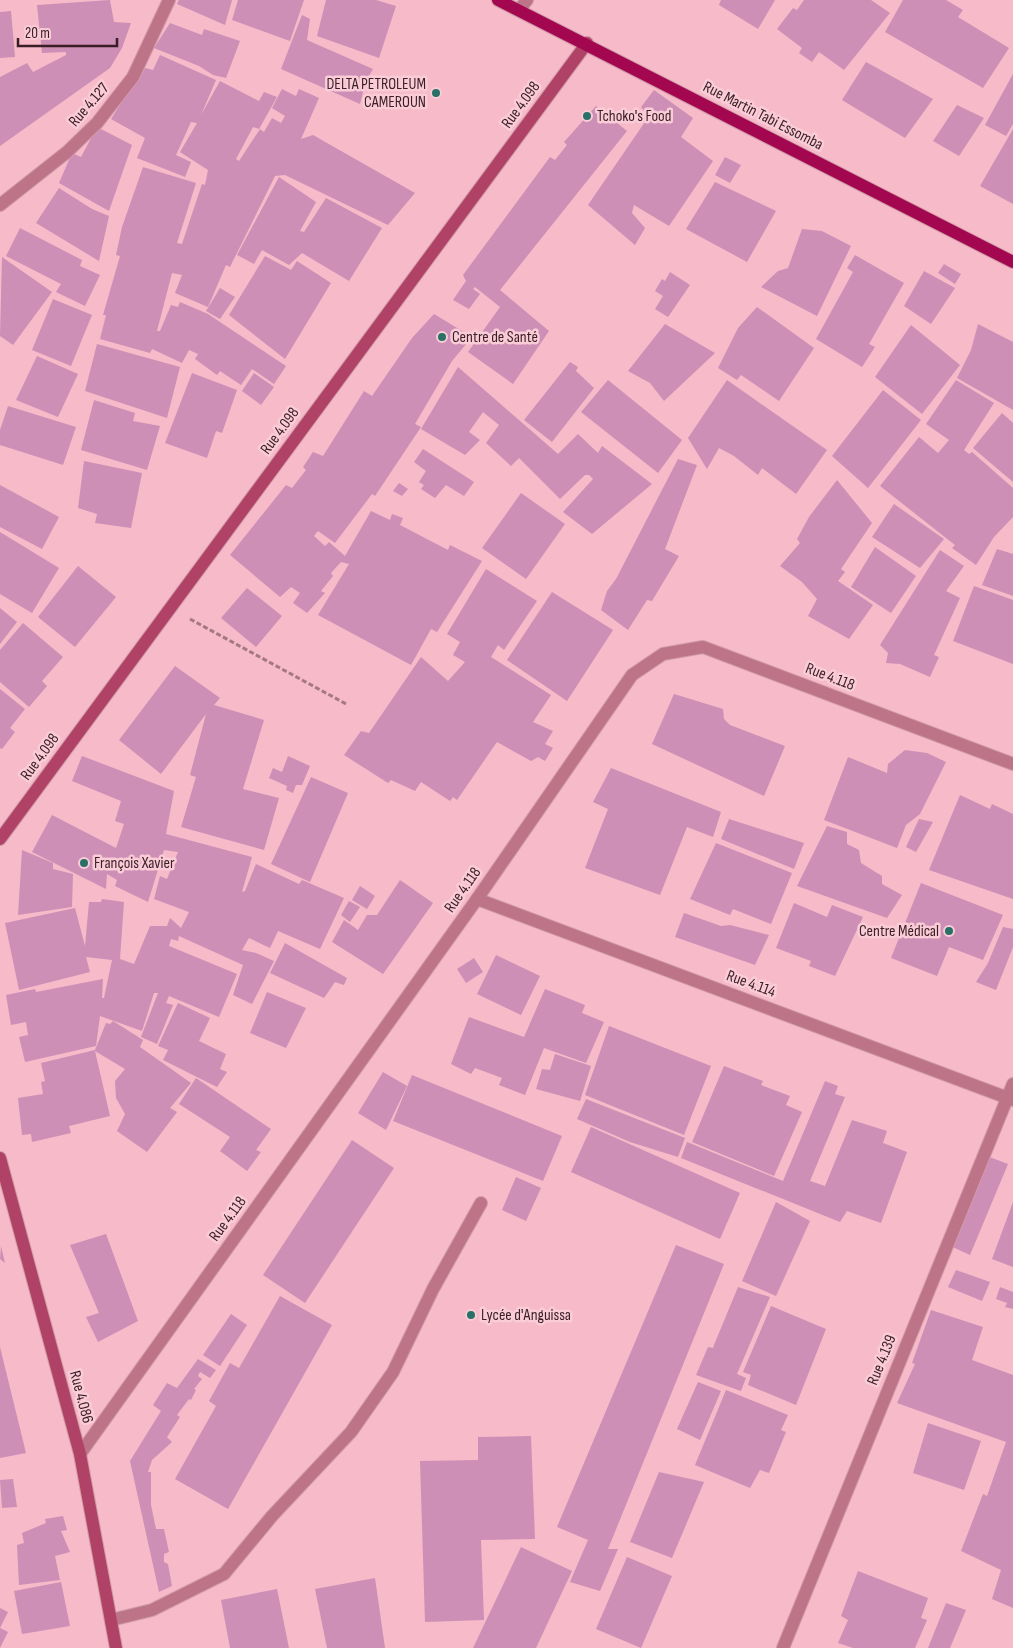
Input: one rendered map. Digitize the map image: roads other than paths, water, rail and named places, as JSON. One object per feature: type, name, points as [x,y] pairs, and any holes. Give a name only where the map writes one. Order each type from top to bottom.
[{"type":"main road","name":"Rue Martin Tabi Essomba","points":[[498,0],[523,5],[587,44],[1013,262]]},
{"type":"main road","name":"Rue 4.098","points":[[0,839],[587,44]]},
{"type":"main road","name":"Rue 4.086","points":[[0,1158],[80,1454],[116,1648]]},
{"type":"street","name":"Rue 4.127","points":[[0,205],[67,152],[97,123],[133,77],[169,0]]},
{"type":"street","name":"Rue 4.118","points":[[80,1454],[477,899],[632,675],[663,654],[703,647],[1013,764]]},
{"type":"street","name":"Rue 4.114","points":[[477,899],[1010,1099]]},
{"type":"street","name":"Rue 4.139","points":[[783,1648],[1010,1099],[1013,1084]]},
{"type":"street","points":[[111,1620],[152,1610],[224,1574],[272,1516],[351,1432],[393,1372],[433,1288],[481,1203]]},
{"type":"place","name":"DELTA PETROLEUM CAMEROUN","points":[[436,93]]},
{"type":"place","name":"Tchoko's Food","points":[[587,116]]},
{"type":"place","name":"Centre de Santé","points":[[442,337]]},
{"type":"place","name":"François Xavier","points":[[84,863]]},
{"type":"place","name":"Centre Médical","points":[[949,931]]},
{"type":"place","name":"Lycée d'Anguissa","points":[[471,1315]]}]
